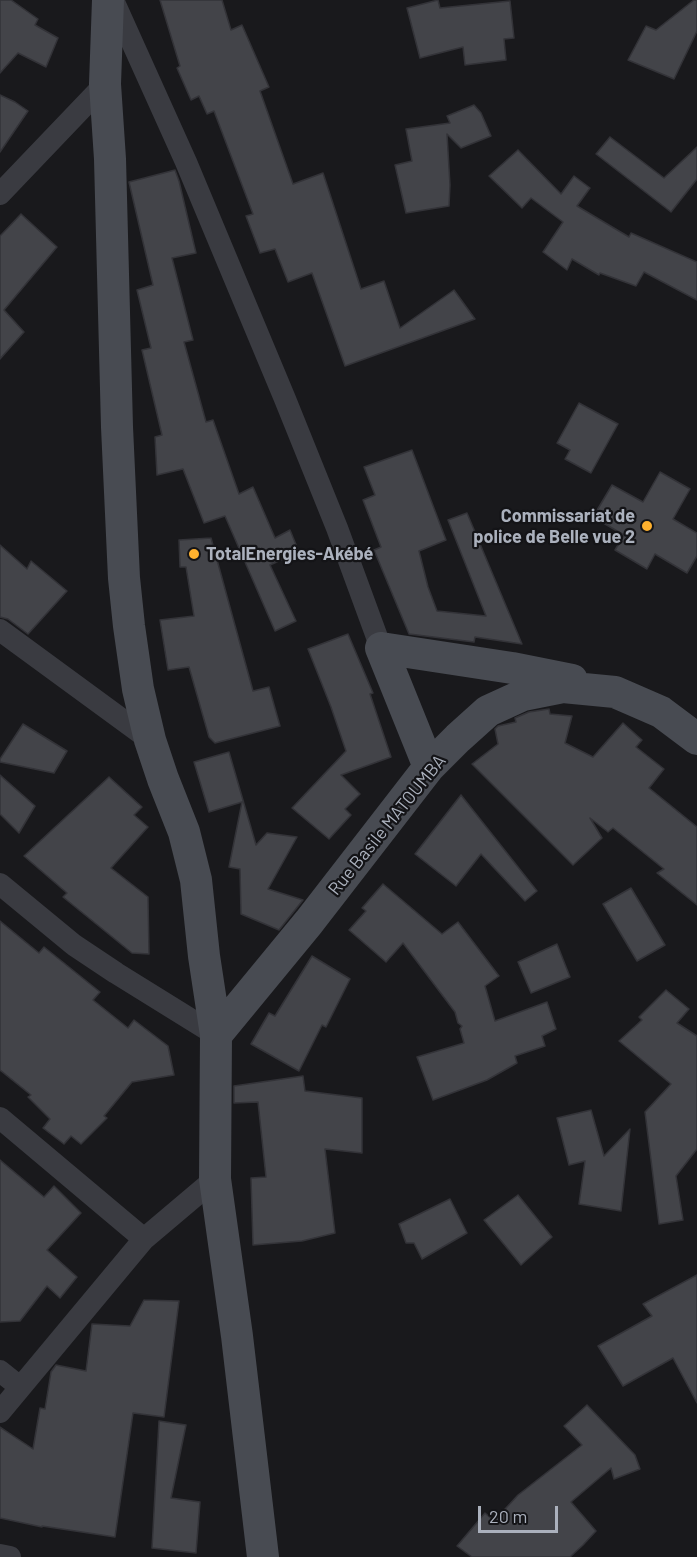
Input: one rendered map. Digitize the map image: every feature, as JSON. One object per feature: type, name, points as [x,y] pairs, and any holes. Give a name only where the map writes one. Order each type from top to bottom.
[{"type":"street","points":[[111,0],[105,84],[111,171],[117,427],[124,578],[138,689],[150,740],[184,832],[196,880],[216,1035],[215,1179],[237,1336],[263,1557]]},
{"type":"street","points":[[111,0],[186,162],[285,399],[338,528],[381,648],[429,768]]},
{"type":"street","points":[[0,194],[105,84]]},
{"type":"street","points":[[0,630],[150,740]]},
{"type":"street","points":[[381,648],[512,668],[563,678],[615,692]]},
{"type":"street","name":"Rue Basile MATOUMBA","points":[[216,1035],[309,922],[429,768],[488,711],[523,695],[563,687],[615,692],[661,712],[697,739]]},
{"type":"street","points":[[0,884],[74,945],[116,974],[216,1035]]},
{"type":"street","points":[[0,1118],[144,1239]]},
{"type":"street","points":[[0,1412],[144,1239],[215,1179]]},
{"type":"street","points":[[0,1371],[20,1387]]},
{"type":"street","points":[[0,1555],[10,1557]]},
{"type":"building","points":[[0,0],[11,0],[38,19],[35,25],[58,38],[46,67],[18,53],[0,73]]},
{"type":"building","points":[[160,0],[222,0],[231,30],[242,25],[269,87],[260,91],[293,184],[323,173],[361,289],[384,281],[400,328],[454,290],[475,319],[345,366],[312,273],[288,282],[275,249],[260,253],[246,216],[253,214],[214,111],[207,114],[199,96],[191,100],[177,68],[180,66]]},
{"type":"building","points":[[438,0],[440,8],[510,1],[514,38],[504,39],[506,60],[465,65],[463,47],[420,58],[407,8]]},
{"type":"building","points":[[697,0],[697,31],[674,79],[628,60],[646,26],[656,30]]},
{"type":"building","points":[[0,95],[28,111],[0,152]]},
{"type":"building","points":[[474,105],[481,113],[491,136],[461,148],[447,134],[449,206],[406,213],[395,165],[412,161],[406,129],[450,123],[447,116]]},
{"type":"building","points":[[610,137],[664,178],[697,147],[697,179],[671,212],[596,154]]},
{"type":"building","points":[[518,150],[561,194],[574,176],[590,188],[577,206],[629,237],[631,233],[697,262],[697,300],[644,272],[636,286],[600,273],[599,275],[572,259],[567,270],[543,252],[563,222],[531,198],[522,208],[489,176]]},
{"type":"building","points":[[175,170],[196,253],[172,258],[193,340],[184,342],[206,422],[213,420],[239,494],[253,487],[275,538],[290,530],[299,552],[270,565],[296,621],[275,631],[225,516],[204,523],[183,469],[157,475],[155,437],[162,435],[142,350],[151,348],[137,290],[153,285],[129,182]]},
{"type":"building","points":[[21,214],[57,247],[4,310],[24,332],[0,359],[0,236]]},
{"type":"building","points":[[579,403],[618,424],[591,473],[565,459],[570,450],[557,443]]},
{"type":"building","points":[[412,450],[446,540],[419,551],[437,611],[486,616],[448,520],[467,513],[522,644],[475,637],[474,642],[409,634],[374,550],[381,547],[363,500],[375,495],[364,467]]},
{"type":"building","name":"Commissariat de police de Belle vue 2","points":[[660,472],[690,489],[673,519],[697,533],[697,556],[687,573],[655,554],[647,569],[615,550],[624,535],[593,517],[612,485],[643,502]]},
{"type":"building","points":[[211,538],[253,691],[269,687],[280,726],[215,743],[209,737],[189,667],[168,670],[160,620],[194,616],[186,567],[180,567],[179,540]]},
{"type":"building","points":[[0,545],[27,569],[31,561],[67,591],[28,634],[8,619],[0,617]]},
{"type":"building","points":[[348,634],[373,693],[370,694],[391,757],[341,775],[360,794],[345,809],[351,815],[329,839],[292,808],[346,751],[308,649]]},
{"type":"building","points":[[549,709],[550,714],[572,716],[565,743],[593,757],[623,723],[642,740],[636,747],[664,769],[649,788],[697,827],[697,905],[657,873],[664,869],[613,828],[608,832],[590,818],[602,838],[573,865],[472,764],[498,744],[495,729],[498,726],[516,722],[515,718],[529,712]]},
{"type":"building","points":[[23,724],[67,751],[54,773],[0,762]]},
{"type":"building","points":[[229,752],[256,845],[267,833],[297,837],[268,889],[303,900],[279,930],[241,914],[240,869],[229,867],[242,802],[209,812],[194,762]]},
{"type":"building","points":[[0,775],[35,806],[19,833],[0,814]]},
{"type":"building","points":[[109,777],[142,807],[134,815],[148,827],[111,868],[148,897],[149,954],[132,953],[63,897],[67,893],[24,856]]},
{"type":"building","points":[[461,795],[537,891],[525,901],[481,854],[456,886],[415,854]]},
{"type":"building","points":[[383,884],[442,934],[458,922],[499,976],[485,986],[495,1021],[547,1002],[556,1029],[542,1036],[545,1046],[515,1056],[517,1063],[487,1080],[433,1100],[417,1057],[464,1043],[460,1029],[462,1026],[458,1023],[455,1012],[403,943],[386,962],[349,930],[366,911],[362,908]]},
{"type":"building","points":[[631,888],[665,945],[637,961],[603,904]]},
{"type":"building","points":[[0,921],[39,953],[44,947],[100,992],[93,1000],[128,1028],[134,1020],[168,1046],[174,1075],[132,1082],[104,1116],[107,1118],[81,1144],[71,1136],[64,1144],[43,1128],[50,1119],[28,1097],[31,1095],[0,1070]]},
{"type":"building","points":[[557,944],[570,977],[531,993],[518,962]]},
{"type":"building","points":[[312,956],[350,979],[326,1027],[322,1025],[299,1071],[251,1044],[269,1013],[275,1016]]},
{"type":"building","points":[[666,990],[689,1009],[677,1023],[697,1036],[697,1149],[676,1176],[683,1220],[659,1224],[645,1112],[671,1084],[619,1041],[642,1020],[639,1017]]},
{"type":"building","points":[[303,1076],[305,1091],[362,1098],[362,1153],[325,1149],[335,1233],[302,1241],[253,1245],[251,1178],[266,1177],[258,1102],[234,1103],[234,1086]]},
{"type":"building","points":[[591,1110],[604,1156],[630,1129],[621,1211],[579,1204],[585,1161],[569,1165],[557,1118]]},
{"type":"building","points":[[0,1160],[44,1197],[54,1186],[81,1213],[47,1250],[77,1277],[60,1298],[47,1286],[20,1321],[0,1322]]},
{"type":"building","points":[[518,1195],[552,1237],[521,1265],[484,1220]]},
{"type":"building","points":[[450,1199],[467,1233],[422,1259],[414,1243],[406,1243],[399,1224]]},
{"type":"building","points":[[697,1275],[697,1403],[673,1358],[623,1386],[598,1346],[652,1316],[643,1304]]},
{"type":"building","points":[[144,1300],[179,1301],[164,1417],[133,1413],[115,1537],[42,1527],[0,1518],[0,1427],[33,1449],[40,1408],[45,1409],[51,1372],[56,1365],[86,1371],[92,1324],[130,1326]]},
{"type":"building","points":[[587,1405],[635,1455],[640,1469],[614,1479],[611,1468],[571,1502],[596,1531],[570,1557],[472,1557],[457,1546],[485,1513],[494,1521],[518,1495],[582,1445],[564,1426]]},
{"type":"building","points":[[159,1421],[186,1425],[171,1498],[200,1502],[196,1553],[152,1548]]},
{"type":"place","name":"Commissariat de police de Belle vue 2","points":[[647,526]]},
{"type":"place","name":"TotalEnergies-Akébé","points":[[194,554]]}]
